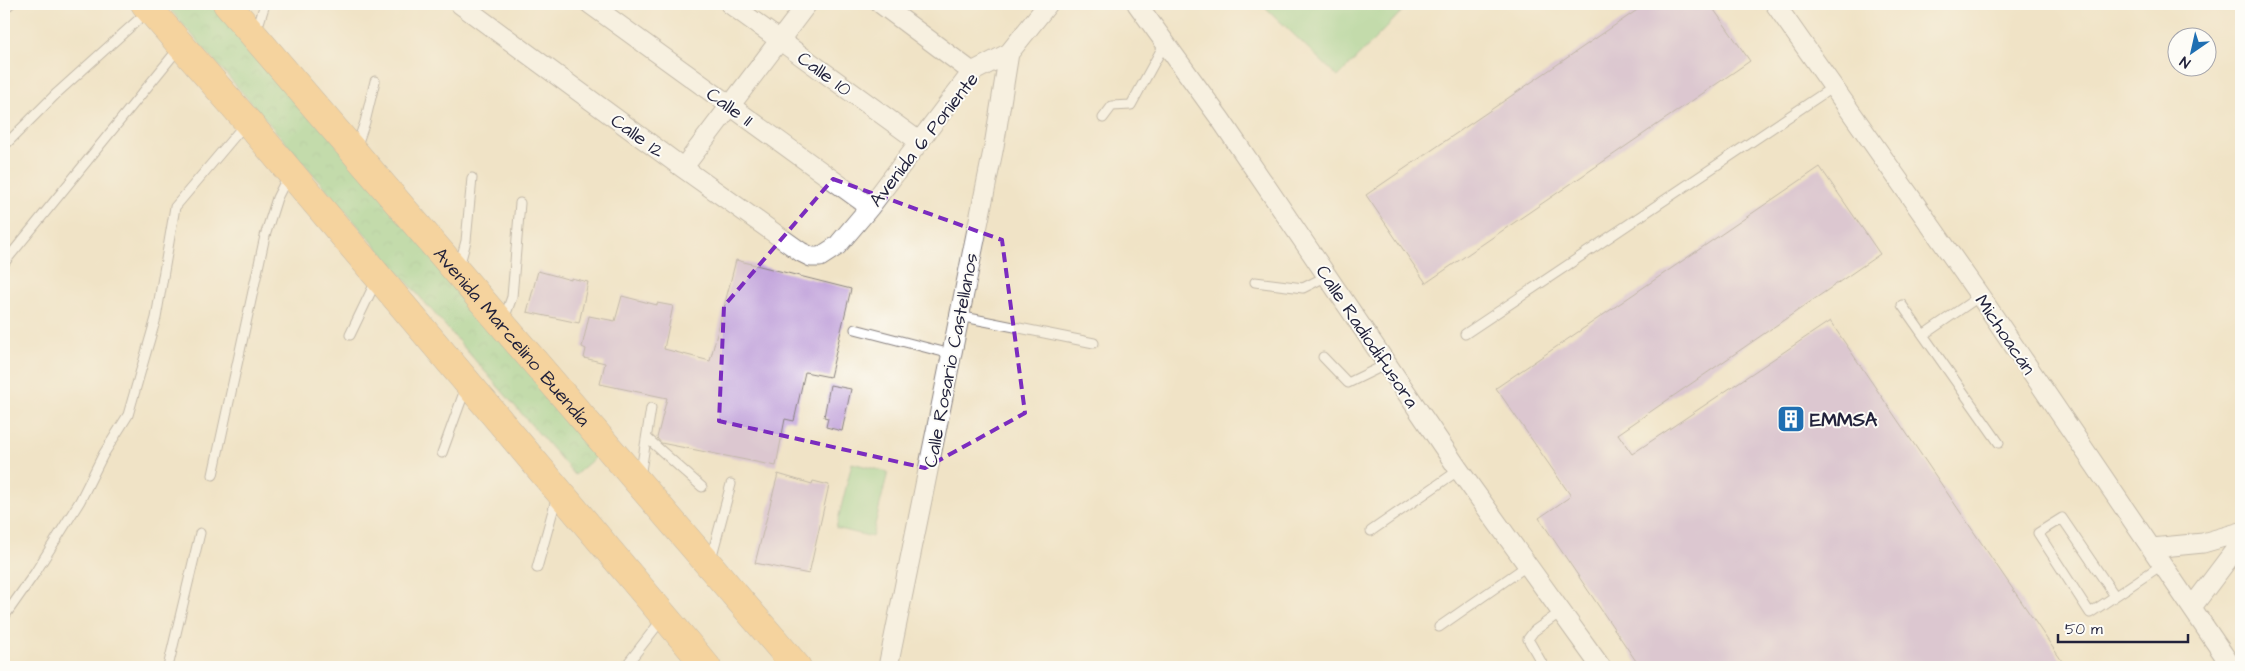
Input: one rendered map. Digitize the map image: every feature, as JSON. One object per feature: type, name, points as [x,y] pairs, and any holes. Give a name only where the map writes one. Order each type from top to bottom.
[{"type":"main road","name":"Avenida Marcelino Buendía","points":[[227,4],[797,667]]},
{"type":"main road","points":[[147,7],[247,121],[707,667]]},
{"type":"street","name":"Calle 11","points":[[590,4],[870,207]]},
{"type":"street","name":"Calle 10","points":[[730,4],[920,142]]},
{"type":"street","points":[[683,168],[731,108],[807,4]]},
{"type":"street","points":[[881,4],[972,72]]},
{"type":"street","name":"Calle Radiodifusora","points":[[1137,4],[1221,120],[1459,470],[1601,667]]},
{"type":"street","name":"Michoacán","points":[[1775,4],[1980,296],[2164,564],[2232,667]]},
{"type":"street","name":"Calle 12","points":[[469,6],[683,168],[801,252],[812,257],[820,257]]},
{"type":"street","name":"Avenida 6 Poniente","points":[[820,257],[837,246],[870,207],[972,72],[1010,53],[1039,7]]},
{"type":"street","name":"Calle Rosario Castellanos","points":[[888,667],[994,146],[1010,53]]},
{"type":"street","points":[[2152,548],[2203,543],[2241,532]]},
{"type":"street","points":[[2192,607],[2241,542]]},
{"type":"lane","points":[[4,9],[10,4]]},
{"type":"lane","points":[[255,36],[265,4]]},
{"type":"lane","points":[[4,146],[147,7]]},
{"type":"lane","points":[[1102,118],[1112,106],[1131,105],[1165,42]]},
{"type":"lane","points":[[4,263],[181,45]]},
{"type":"lane","points":[[354,152],[365,122],[374,81]]},
{"type":"lane","points":[[1464,334],[1833,88]]},
{"type":"lane","points":[[4,617],[35,573],[80,501],[103,455],[128,416],[156,318],[174,207],[247,121]]},
{"type":"lane","points":[[213,475],[265,236],[276,198],[290,172]]},
{"type":"lane","points":[[458,272],[466,241],[472,178]]},
{"type":"lane","points":[[502,324],[512,297],[520,203]]},
{"type":"lane","points":[[350,335],[378,276]]},
{"type":"lane","points":[[1255,282],[1303,288],[1327,276]]},
{"type":"lane","points":[[1923,335],[1980,296]]},
{"type":"lane","points":[[1902,305],[1999,443]]},
{"type":"lane","points":[[959,316],[1094,343]]},
{"type":"lane","points":[[856,329],[951,354]]},
{"type":"lane","points":[[1324,357],[1348,384],[1387,364]]},
{"type":"lane","points":[[442,453],[467,382]]},
{"type":"lane","points":[[639,484],[652,408]]},
{"type":"lane","points":[[647,438],[702,487]]},
{"type":"lane","points":[[1371,531],[1459,470]]},
{"type":"lane","points":[[709,566],[731,484]]},
{"type":"lane","points":[[537,568],[559,490]]},
{"type":"lane","points":[[2116,596],[2062,518],[2038,534],[2090,613],[2116,596],[2164,564]]},
{"type":"lane","points":[[168,667],[200,533]]},
{"type":"lane","points":[[1439,627],[1528,565]]},
{"type":"lane","points":[[1544,667],[1528,639],[1534,631],[1562,611]]},
{"type":"lane","points":[[625,667],[665,616]]},
{"type":"highlighted area","points":[[833,179],[1002,240],[1025,413],[925,468],[719,421],[724,306]]},
{"type":"green space","points":[[165,4],[220,4],[603,451],[575,475]]},
{"type":"green space","points":[[1262,4],[1409,4],[1338,77]]},
{"type":"green space","points":[[852,463],[888,472],[872,537],[836,528]]},
{"type":"building","points":[[1646,4],[1710,4],[1750,61],[1426,283],[1366,195]]},
{"type":"building","name":"EMMSA","points":[[1820,167],[1880,254],[1618,434],[1632,454],[1830,321],[2066,667],[1640,667],[1539,518],[1571,496],[1496,388]]},
{"type":"building","points":[[736,260],[851,289],[830,377],[805,372],[794,421],[785,419],[776,466],[661,443],[657,438],[667,398],[600,384],[605,363],[584,358],[586,349],[582,347],[589,316],[615,321],[622,296],[657,305],[657,303],[673,306],[664,349],[710,361]]},
{"type":"building","points":[[538,271],[571,280],[571,278],[588,282],[579,323],[527,312]]},
{"type":"building","points":[[830,385],[851,389],[842,431],[826,427],[828,418],[824,417]]},
{"type":"building","points":[[778,474],[812,484],[813,481],[829,485],[809,574],[755,563]]},
{"type":"place","name":"EMMSA","points":[[1791,419]]}]
